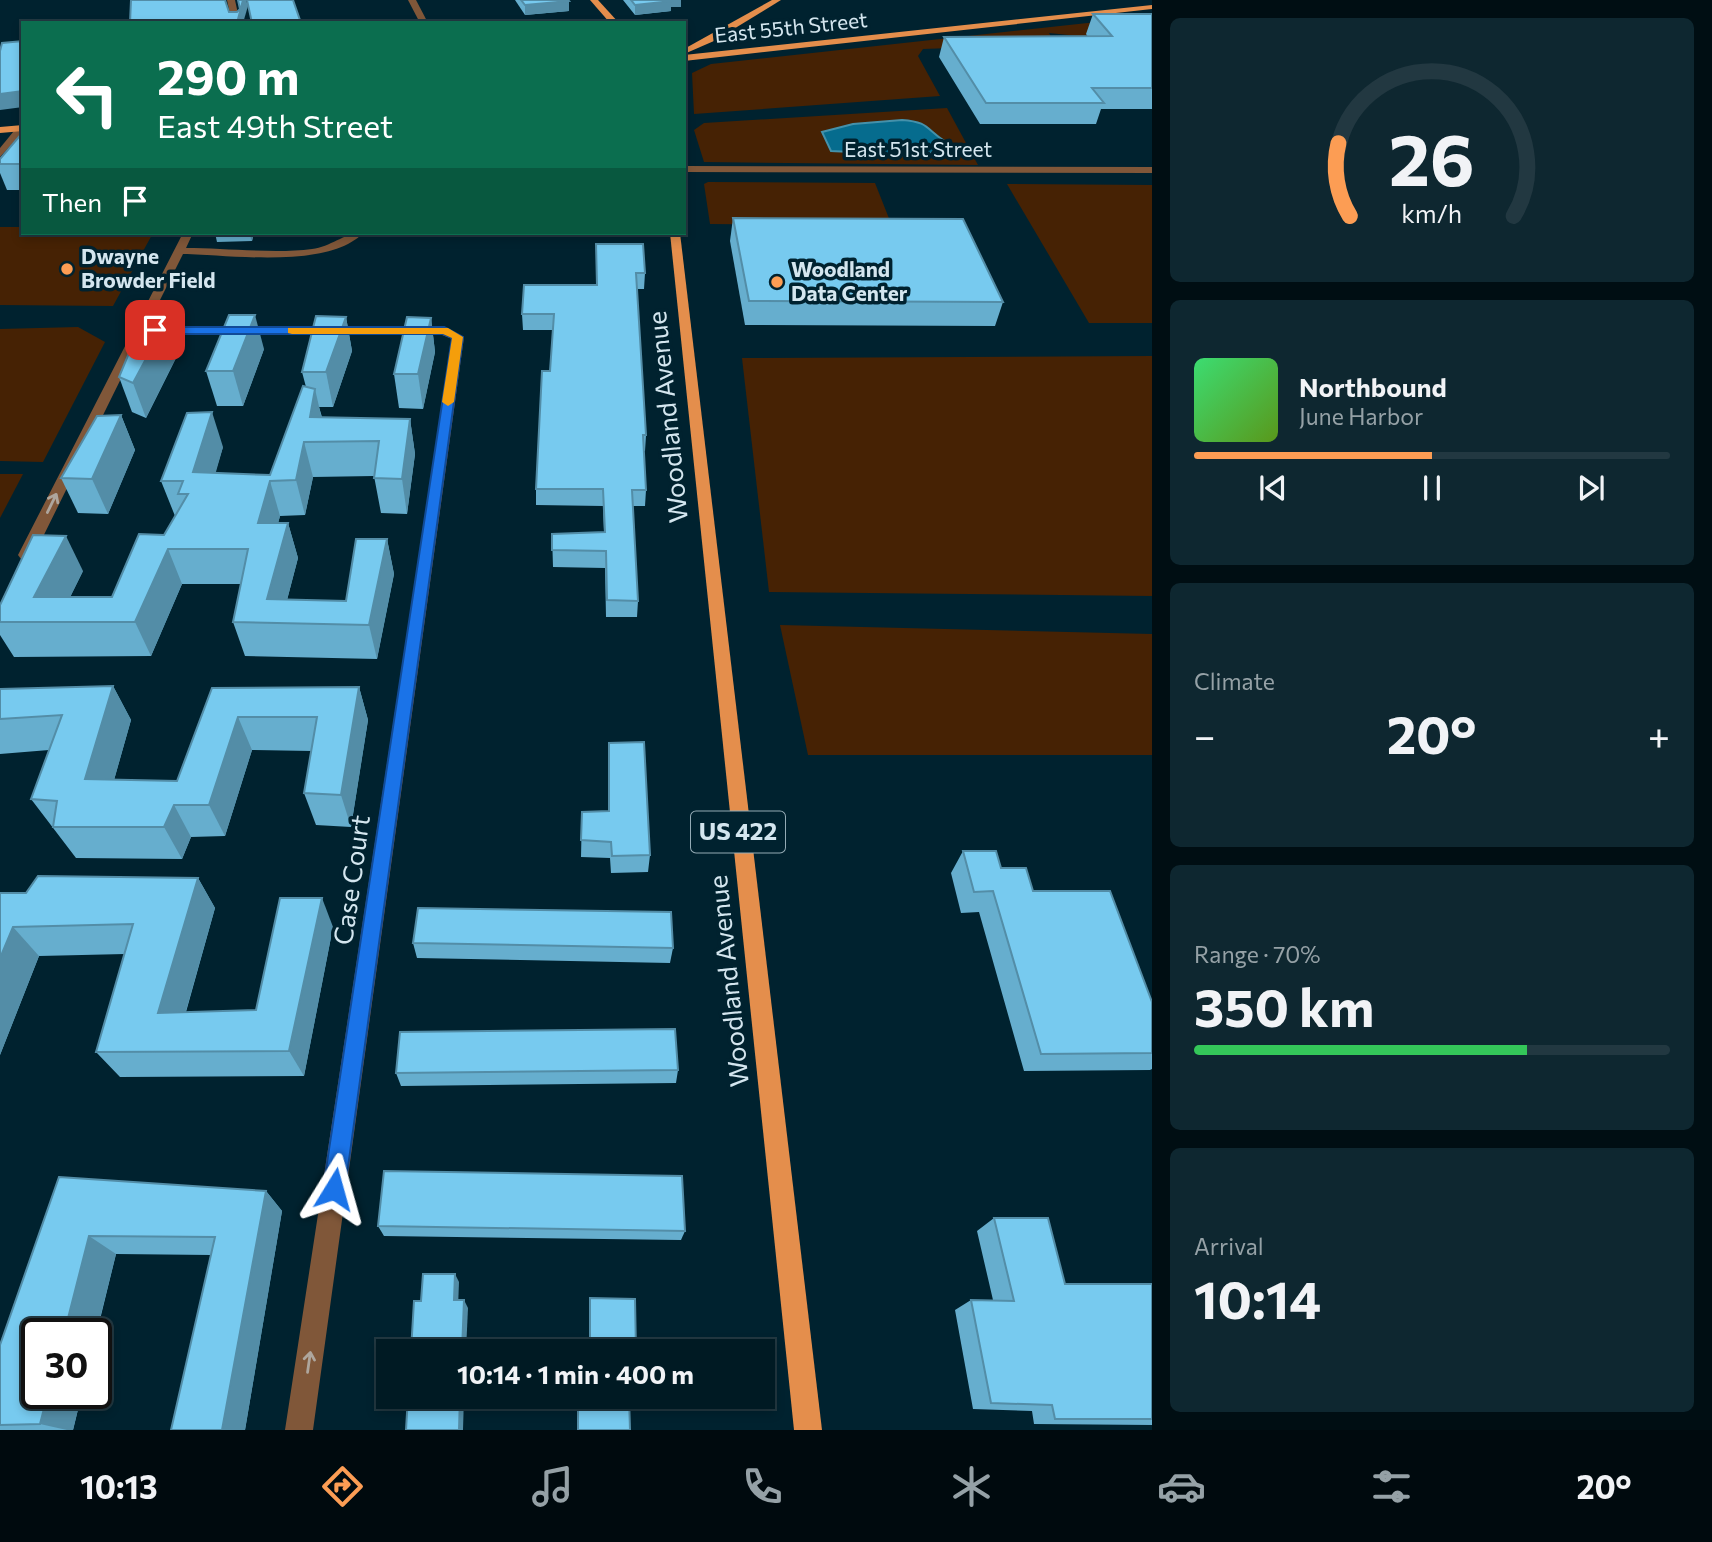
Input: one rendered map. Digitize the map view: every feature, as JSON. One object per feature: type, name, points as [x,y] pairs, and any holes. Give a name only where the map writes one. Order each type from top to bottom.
[{"type":"main road","points":[[594,0],[613,21]]},
{"type":"main road","points":[[686,50],[711,39],[777,0]]},
{"type":"main road","name":"East 55th Street","points":[[686,58],[1152,7]]},
{"type":"main road","points":[[0,130],[21,128]]},
{"type":"main road","name":"Woodland Avenue","points":[[675,235],[691,406],[716,612],[758,1014],[808,1430]]},
{"type":"street","points":[[231,0],[236,21]]},
{"type":"street","points":[[412,0],[423,21]]},
{"type":"street","points":[[0,154],[21,129]]},
{"type":"street","name":"East 51st Street","points":[[686,169],[1152,170]]},
{"type":"street","points":[[18,572],[187,235]]},
{"type":"street","points":[[179,251],[308,253],[327,251],[355,235]]},
{"type":"street","name":"Case Court","points":[[138,330],[444,331],[458,337],[299,1430]]},
{"type":"shaded area","points":[[1152,16],[1087,35],[1088,37],[1049,33],[1053,40],[1007,46],[923,49],[918,56],[940,96],[694,114],[692,73],[711,64]]},
{"type":"shaded area","points":[[947,108],[978,165],[704,162],[694,130],[704,123]]},
{"type":"shaded area","points":[[875,183],[892,226],[710,224],[704,184]]},
{"type":"shaded area","points":[[1007,184],[1152,185],[1152,323],[1089,323]]},
{"type":"shaded area","name":"Dwayne Browder Field","points":[[0,227],[21,227],[21,235],[152,235],[113,306],[0,305]]},
{"type":"shaded area","points":[[78,327],[105,342],[43,462],[0,461],[0,329]]},
{"type":"shaded area","points":[[1152,356],[1152,596],[769,592],[742,358]]},
{"type":"shaded area","points":[[0,474],[23,474],[0,518]]},
{"type":"shaded area","points":[[780,625],[1152,634],[1152,755],[808,755]]},
{"type":"water","points":[[902,120],[918,122],[927,127],[946,142],[944,149],[919,155],[831,151],[822,132],[853,124]]},
{"type":"building","points":[[131,0],[225,0],[229,12],[237,12],[240,9],[238,0],[243,0],[238,21],[130,21]]},
{"type":"building","points":[[247,0],[293,0],[300,21],[252,21]]},
{"type":"building","points":[[521,0],[568,0],[569,1],[525,5]]},
{"type":"building","points":[[631,0],[671,0],[672,1],[635,5]]},
{"type":"building","points":[[1093,14],[1152,14],[1152,88],[1092,88],[1104,103],[986,103],[944,37],[1112,36]]},
{"type":"building","points":[[21,41],[21,91],[0,94],[2,43]]},
{"type":"building","points":[[21,134],[21,164],[0,164],[0,159]]},
{"type":"building","points":[[733,218],[963,219],[1003,302],[749,301]]},
{"type":"building","points":[[596,244],[643,244],[645,273],[636,273],[646,435],[643,435],[646,490],[632,490],[638,601],[607,600],[606,551],[552,550],[552,534],[605,532],[603,489],[536,489],[542,371],[550,371],[554,314],[522,314],[524,285],[597,285]]},
{"type":"building","points":[[229,315],[255,315],[233,371],[206,371]]},
{"type":"building","points":[[169,316],[133,383],[119,377],[144,317]]},
{"type":"building","points":[[316,316],[346,317],[326,372],[302,372]]},
{"type":"building","points":[[407,317],[431,318],[418,374],[394,374]]},
{"type":"building","points":[[303,386],[315,389],[310,417],[410,419],[402,479],[374,478],[379,441],[304,442],[296,480],[270,481],[258,523],[288,523],[267,599],[346,601],[356,539],[387,539],[369,625],[233,622],[248,549],[168,549],[135,622],[0,622],[0,605],[33,535],[66,536],[34,597],[112,597],[139,534],[164,535],[188,494],[178,494],[183,481],[161,481],[187,413],[212,412],[193,472],[270,475]]},
{"type":"building","points":[[121,415],[92,479],[61,478],[97,416]]},
{"type":"building","points":[[113,686],[85,779],[177,781],[212,688],[359,687],[341,795],[304,793],[317,717],[238,717],[209,805],[174,805],[164,827],[53,827],[57,801],[31,799],[62,715],[0,719],[0,689]]},
{"type":"building","points":[[644,742],[650,855],[612,856],[611,842],[581,840],[582,812],[609,811],[609,743]]},
{"type":"building","points":[[963,851],[996,851],[1001,868],[1026,868],[1033,891],[1110,891],[1152,1002],[1152,1053],[1041,1054],[993,891],[974,892]]},
{"type":"building","points":[[38,876],[198,878],[158,1013],[256,1010],[280,898],[322,898],[289,1051],[96,1052],[133,924],[13,927],[0,958],[0,893],[26,893]]},
{"type":"building","points":[[418,908],[671,912],[673,948],[413,943]]},
{"type":"building","points":[[675,1029],[678,1070],[396,1073],[400,1032]]},
{"type":"building","points":[[384,1171],[682,1176],[685,1231],[378,1226]]},
{"type":"building","points":[[59,1177],[266,1191],[222,1430],[171,1430],[215,1237],[89,1236],[68,1318],[21,1318],[21,1409],[44,1409],[40,1424],[0,1425],[0,1345]]},
{"type":"building","points":[[994,1218],[1048,1218],[1065,1284],[1152,1284],[1152,1419],[1055,1419],[1052,1405],[991,1403],[971,1300],[1014,1301]]},
{"type":"building","points":[[423,1274],[455,1274],[454,1300],[464,1300],[462,1339],[412,1339],[414,1301],[421,1301]]},
{"type":"building","points":[[590,1298],[635,1299],[636,1339],[590,1339]]},
{"type":"building","points":[[407,1409],[460,1409],[459,1430],[406,1430]]},
{"type":"building","points":[[578,1409],[629,1409],[630,1430],[578,1430]]},
{"type":"slow traffic","points":[[292,330],[444,331],[458,337],[448,402]]},
{"type":"place","name":"Dwayne Browder Field","points":[[67,269]]},
{"type":"place","name":"Woodland Data Center","points":[[777,282]]},
{"type":"route","points":[[155,330],[444,331],[458,337],[334,1189]]}]
